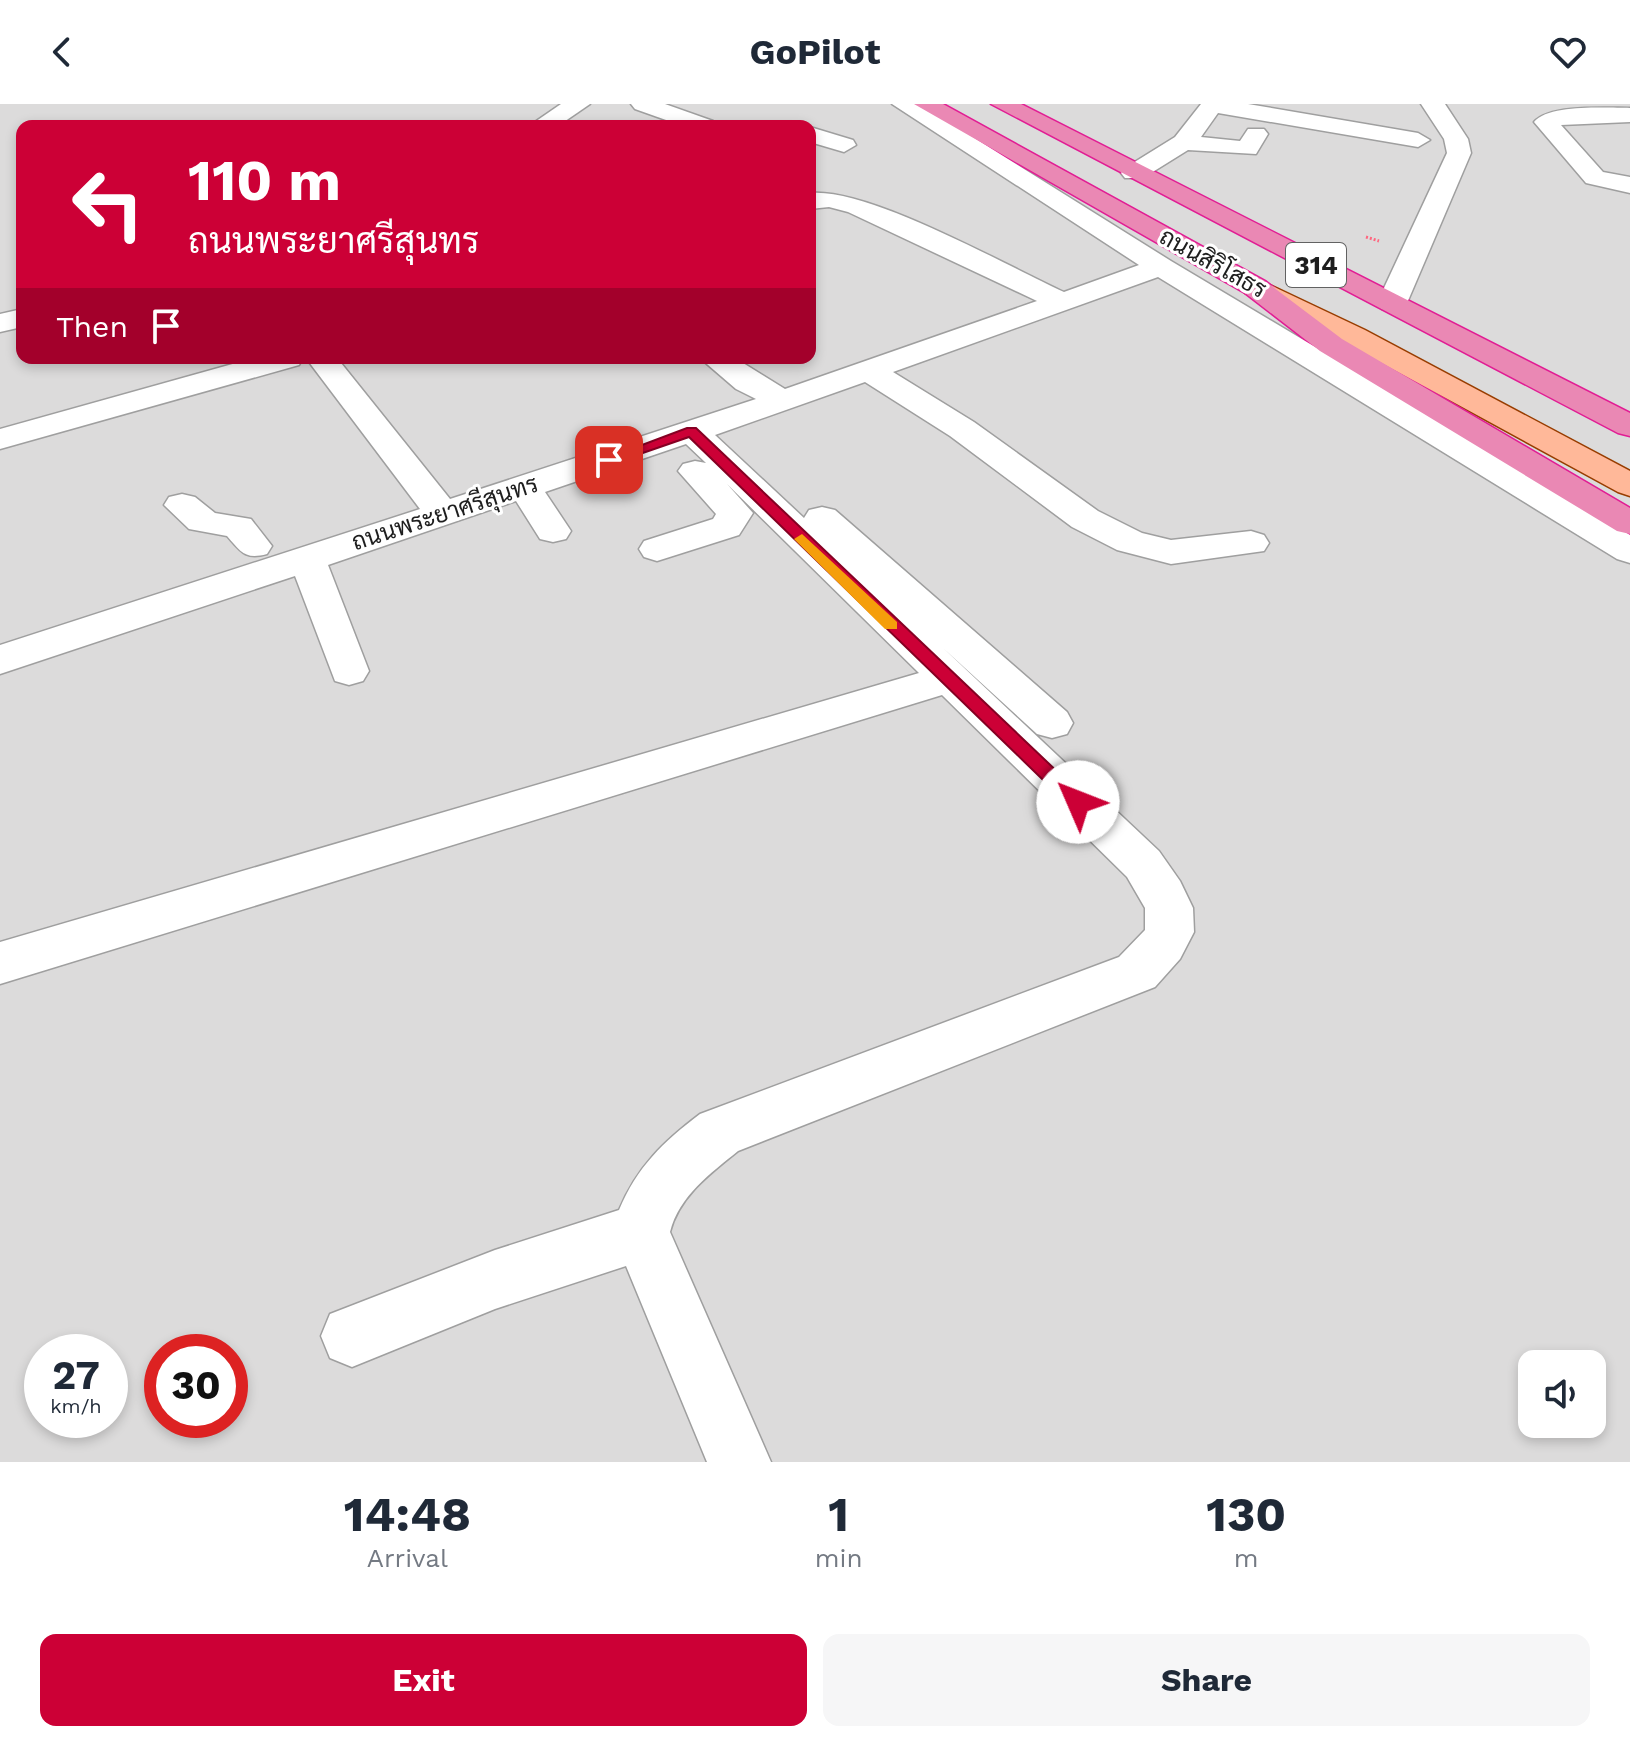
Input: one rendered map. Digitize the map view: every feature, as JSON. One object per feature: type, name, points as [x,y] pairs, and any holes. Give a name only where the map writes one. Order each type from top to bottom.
[{"type":"highway","name":"ถนนสิริโสธร","points":[[926,104],[1255,287]]},
{"type":"highway","name":"ถนนสิริโสธร","points":[[1003,104],[1630,426]]},
{"type":"highway","points":[[1255,287],[1331,345],[1630,523]]},
{"type":"main road","name":"ถนนสิริโสธร","points":[[1255,287],[1354,336],[1630,485]]},
{"type":"street","points":[[643,104],[688,120]]},
{"type":"street","points":[[904,104],[1156,268],[1630,551]]},
{"type":"street","points":[[1134,173],[1184,142],[1213,104],[1418,140]]},
{"type":"street","points":[[1392,303],[1459,153],[1456,139],[1433,104]]},
{"type":"street","points":[[550,120],[571,105]]},
{"type":"street","points":[[1630,115],[1564,116],[1546,122],[1595,178],[1630,185]]},
{"type":"street","points":[[1184,142],[1247,149],[1256,134]]},
{"type":"street","points":[[816,136],[844,145]]},
{"type":"street","points":[[816,200],[829,199],[857,206],[1062,302]]},
{"type":"street","points":[[1079,230],[1156,268]]},
{"type":"street","name":"ถนนพระยาศรีสุนทร","points":[[0,660],[261,557],[307,558],[525,488],[783,401],[1156,268]]},
{"type":"street","points":[[0,439],[267,364]]},
{"type":"street","points":[[326,364],[443,514]]},
{"type":"street","points":[[723,364],[747,382],[783,401]]},
{"type":"street","points":[[869,371],[962,429],[1085,519],[1130,542],[1171,552],[1251,543]]},
{"type":"street","points":[[737,416],[751,449],[764,465],[946,661],[1143,864],[1165,894],[1172,925],[1164,949],[1137,972],[719,1132],[673,1168],[646,1208],[641,1233],[739,1462]]},
{"type":"street","points":[[657,549],[726,527],[735,513],[678,436]]},
{"type":"street","points":[[678,436],[946,661],[1052,723]]},
{"type":"street","points":[[525,488],[553,531]]},
{"type":"street","points":[[182,505],[207,523],[240,526],[261,557]]},
{"type":"street","points":[[307,558],[349,671]]},
{"type":"street","points":[[0,963],[946,661]]},
{"type":"street","points":[[352,1336],[558,1254],[641,1233]]},
{"type":"shaded area","points":[[0,104],[1630,104],[1630,1462],[0,1462]]},
{"type":"slow traffic","points":[[802,539],[891,625]]},
{"type":"route","points":[[609,460],[692,431],[1078,802]]}]
